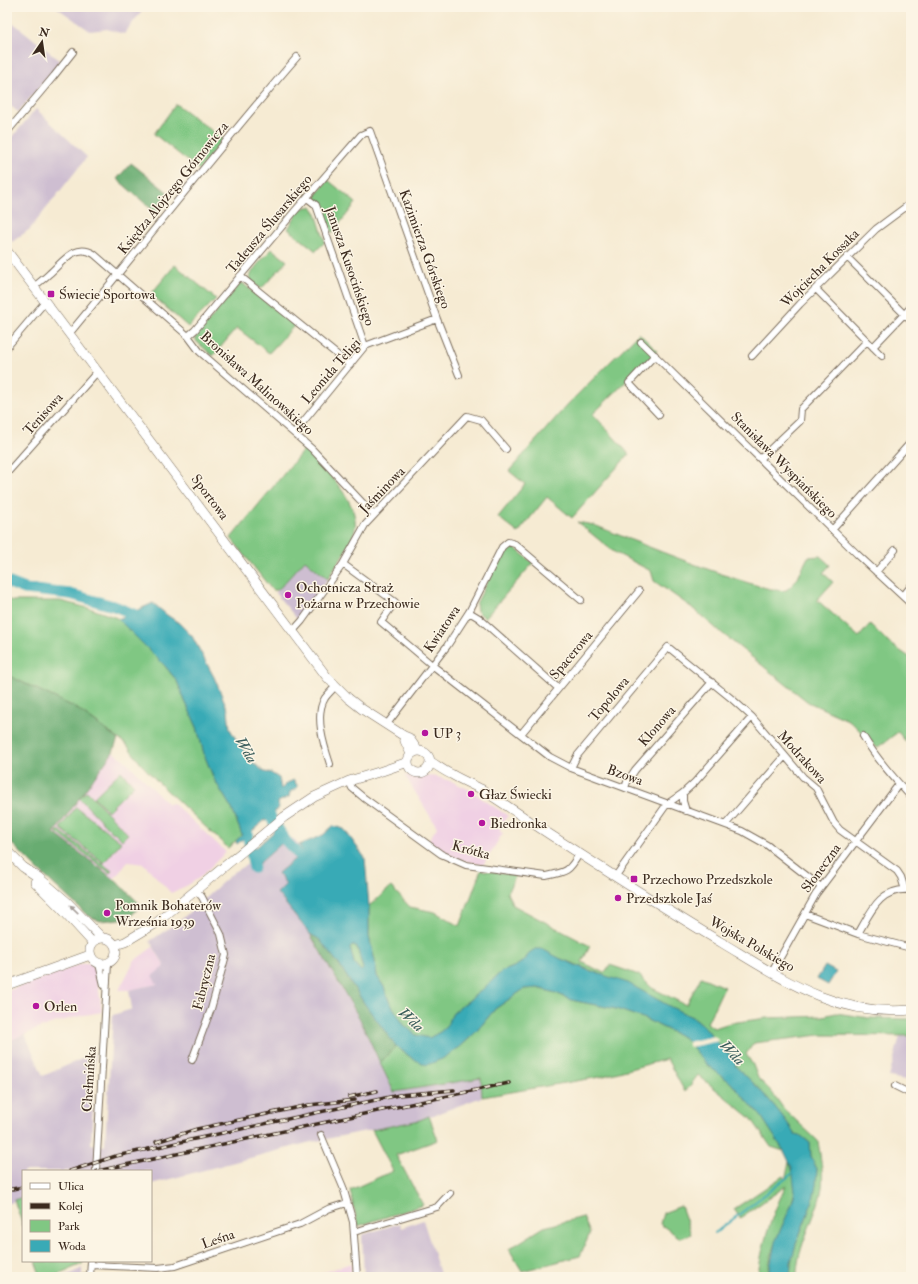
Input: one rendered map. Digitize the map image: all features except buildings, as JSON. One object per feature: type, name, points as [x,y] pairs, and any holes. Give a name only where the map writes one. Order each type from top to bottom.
[{"type":"street","points":[[7,132],[73,52]]},
{"type":"street","name":"Księdza Alojzego Górnowicza","points":[[69,334],[227,138],[296,58]]},
{"type":"street","name":"Tadeusza Ślusarskiego","points":[[188,336],[195,330],[361,135],[370,131]]},
{"type":"street","name":"Kazimierza Górskiego","points":[[370,131],[437,319],[459,375]]},
{"type":"street","name":"Janusza Kusocińskiego","points":[[307,198],[316,205],[365,346]]},
{"type":"street","name":"Wojciecha Kossaka","points":[[752,356],[800,304],[876,229],[910,206]]},
{"type":"street","name":"Bronisława Malinowskiego","points":[[34,286],[48,275],[68,255],[77,250],[89,251],[188,336],[200,352],[312,449],[374,515]]},
{"type":"street","name":"Sportowa","points":[[9,253],[327,677],[362,709],[404,736],[404,741],[412,759]]},
{"type":"street","points":[[847,257],[911,321]]},
{"type":"street","points":[[240,276],[350,365]]},
{"type":"street","points":[[816,289],[882,356]]},
{"type":"street","points":[[7,347],[45,302]]},
{"type":"street","points":[[873,347],[911,307]]},
{"type":"street","name":"Leonida Teligi","points":[[294,433],[365,346],[437,319]]},
{"type":"street","points":[[760,459],[800,420],[801,409],[867,341]]},
{"type":"street","name":"Stanisława Wyspiańskiego","points":[[642,342],[832,530],[911,604]]},
{"type":"street","points":[[655,355],[629,382],[659,415]]},
{"type":"street","name":"Tenisowa","points":[[7,473],[98,372]]},
{"type":"street","name":"Jaśminowa","points":[[293,631],[302,621],[343,564],[365,525],[467,416],[481,420],[506,449]]},
{"type":"street","points":[[832,530],[910,445]]},
{"type":"street","name":"Kwiatowa","points":[[386,724],[447,646],[468,612],[502,547],[508,542],[515,544],[581,600]]},
{"type":"street","points":[[876,572],[895,550]]},
{"type":"street","name":"Bzowa","points":[[343,564],[394,602],[381,622],[432,665],[550,757],[571,768],[742,831],[767,845],[821,887]]},
{"type":"street","points":[[903,596],[911,586]]},
{"type":"street","name":"Spacerowa","points":[[520,734],[639,591]]},
{"type":"street","points":[[468,612],[479,618],[558,688]]},
{"type":"street","name":"Modrakowa","points":[[668,647],[712,682],[752,717],[803,777],[816,788],[834,823],[840,830],[897,871],[908,890]]},
{"type":"street","name":"Topolowa","points":[[571,768],[578,756],[668,647]]},
{"type":"street","name":"Klonowa","points":[[625,788],[627,782],[636,770],[712,682]]},
{"type":"street","points":[[330,764],[322,736],[320,711],[324,699],[336,686]]},
{"type":"street","points":[[615,877],[667,804],[683,793],[722,752],[752,717]]},
{"type":"street","points":[[863,736],[899,784],[911,797]]},
{"type":"street","points":[[115,945],[125,942],[155,924],[295,810],[314,797],[349,781],[382,771],[412,759],[427,754],[430,758],[429,766],[422,773],[412,771],[412,759]]},
{"type":"street","points":[[726,824],[785,756]]},
{"type":"street","name":"Wojska Polskiego","points":[[429,766],[481,789],[579,854],[679,917],[772,972],[817,995],[855,1008],[882,1011],[911,1010]]},
{"type":"street","name":"Krótka","points":[[349,781],[352,788],[364,798],[441,854],[456,862],[466,865],[546,876],[570,869],[579,854]]},
{"type":"street","name":"Słoneczna","points":[[772,972],[821,887],[899,784]]},
{"type":"street","points":[[683,793],[683,801],[686,810]]},
{"type":"street","points":[[7,851],[92,942]]},
{"type":"street","points":[[23,867],[35,874],[67,902],[101,937],[109,939],[115,945],[116,950],[114,958],[103,964],[95,962],[90,955],[90,946],[92,942],[101,937]]},
{"type":"street","name":"Fabryczna","points":[[192,1060],[211,1009],[226,955],[221,934],[202,897],[196,890]]},
{"type":"street","points":[[858,934],[875,904],[886,895],[894,891],[908,890]]},
{"type":"street","points":[[805,914],[858,934],[911,948]]},
{"type":"street","points":[[7,985],[90,955]]},
{"type":"street","name":"Chełmińska","points":[[96,1170],[104,1044],[105,988],[101,975],[103,964]]},
{"type":"street","points":[[895,1086],[911,1094]]},
{"type":"street","points":[[321,1135],[343,1187],[353,1222],[357,1277]]},
{"type":"street","points":[[354,1232],[437,1207],[450,1192]]},
{"type":"street","name":"Leśna","points":[[91,1263],[158,1268],[175,1266],[300,1224],[328,1209],[347,1203]]},
{"type":"street","points":[[80,1277],[90,1276],[91,1263]]},
{"type":"shaded area","points":[[56,7],[145,7],[124,34],[107,29],[90,31]]},
{"type":"shaded area","points":[[7,12],[13,17],[9,23],[16,25],[58,59],[60,63],[18,112],[7,103]]},
{"type":"shaded area","points":[[36,109],[87,157],[30,229],[12,242],[7,235],[7,143]]},
{"type":"shaded area","points":[[305,560],[328,579],[298,620],[275,593]]},
{"type":"shaded area","points":[[113,752],[127,762],[168,804],[173,803],[226,852],[199,878],[188,885],[171,893],[144,864],[128,862],[114,879],[54,833]]},
{"type":"shaded area","points":[[416,775],[437,777],[453,782],[468,789],[508,816],[499,831],[503,833],[483,865],[461,860],[446,854],[428,841],[437,827],[405,776]]},
{"type":"shaded area","points":[[289,837],[295,840],[303,852],[299,855],[286,884],[277,893],[310,934],[360,1019],[397,1092],[481,1078],[482,1097],[420,1120],[307,1143],[152,1184],[152,1170],[22,1170],[22,1199],[7,1204],[7,1042],[25,1034],[43,1076],[95,1053],[91,1144],[105,1146],[113,1015],[132,1009],[129,990],[157,984],[152,976],[165,966],[150,941],[182,919],[235,871],[248,864],[253,869]]},
{"type":"shaded area","points":[[153,947],[165,966],[157,984],[129,990],[119,990],[134,961]]},
{"type":"shaded area","points":[[89,963],[96,971],[102,1012],[50,1024],[7,1042],[7,991],[81,964]]},
{"type":"shaded area","points":[[900,1036],[911,1037],[911,1081],[889,1077]]},
{"type":"shaded area","points":[[423,1220],[441,1277],[364,1277],[362,1235],[400,1223],[401,1228]]},
{"type":"shaded area","points":[[351,1263],[352,1277],[311,1277]]},
{"type":"shaded area","points":[[82,1268],[82,1277],[61,1277],[75,1272]]},
{"type":"green space","points":[[176,104],[223,139],[199,170],[154,134]]},
{"type":"green space","points":[[131,163],[171,195],[156,213],[117,179]]},
{"type":"green space","points":[[328,180],[356,203],[332,233],[316,197],[318,192]]},
{"type":"green space","points":[[306,207],[311,207],[315,210],[325,242],[316,251],[288,229],[299,210]]},
{"type":"green space","points":[[272,249],[287,261],[261,289],[251,281],[251,273]]},
{"type":"green space","points":[[175,265],[216,299],[188,327],[151,294]]},
{"type":"green space","points":[[241,282],[295,325],[269,353],[237,328],[213,356],[197,342],[195,338]]},
{"type":"green space","points":[[639,333],[657,351],[593,414],[629,454],[572,518],[547,497],[518,533],[498,517],[525,484],[509,471],[568,404]]},
{"type":"green space","points":[[305,448],[332,477],[348,500],[354,512],[355,524],[353,536],[328,579],[305,560],[278,590],[272,590],[231,538]]},
{"type":"green space","points":[[577,522],[594,525],[693,564],[774,590],[786,590],[789,588],[796,580],[808,557],[820,556],[830,565],[823,573],[833,582],[817,600],[859,637],[870,624],[890,644],[911,658],[911,748],[898,732],[877,748],[850,721],[808,702],[691,607],[654,581],[651,571],[614,552]]},
{"type":"green space","points":[[510,547],[515,548],[533,563],[485,618],[477,611],[476,604],[503,551]]},
{"type":"green space","points":[[7,599],[12,601],[60,601],[92,609],[117,618],[140,640],[177,681],[197,727],[204,754],[214,779],[232,809],[242,835],[228,848],[160,784],[141,764],[127,745],[76,708],[7,675]]},
{"type":"green space","points":[[7,675],[76,708],[118,739],[113,752],[54,833],[114,879],[141,905],[129,918],[100,921],[87,915],[7,839]]},
{"type":"green space","points":[[121,771],[134,785],[108,811],[94,797]]},
{"type":"green space","points":[[87,791],[128,834],[122,840],[114,832],[113,833],[79,798]]},
{"type":"green space","points":[[76,807],[121,842],[104,863],[60,828]]},
{"type":"green space","points":[[59,830],[112,871],[110,873],[56,832]]},
{"type":"green space","points":[[481,870],[516,875],[507,893],[513,905],[590,946],[582,962],[604,973],[610,965],[639,975],[652,988],[686,1005],[701,977],[724,987],[707,1023],[714,1028],[730,1023],[767,1018],[823,1016],[836,1013],[869,1018],[911,1019],[911,1036],[820,1035],[754,1043],[746,1054],[753,1065],[758,1078],[771,1091],[784,1109],[818,1141],[822,1170],[822,1188],[816,1210],[803,1243],[797,1277],[790,1277],[791,1262],[796,1244],[813,1200],[817,1169],[811,1157],[810,1143],[800,1135],[795,1134],[782,1115],[752,1081],[735,1066],[737,1056],[726,1053],[704,1026],[696,1019],[610,978],[561,959],[529,953],[525,960],[516,966],[501,972],[482,990],[453,1013],[446,1027],[440,1032],[429,1038],[416,1035],[404,1025],[389,1001],[384,987],[377,976],[369,937],[369,906],[391,887],[410,907],[435,912],[460,926]]},
{"type":"green space","points":[[310,934],[319,939],[338,963],[366,1006],[396,1046],[380,1063],[360,1019]]},
{"type":"green space","points":[[352,945],[357,947],[363,969],[361,971],[354,963],[350,947]]},
{"type":"green space","points":[[538,988],[556,993],[571,1000],[616,1009],[643,1018],[685,1038],[707,1065],[730,1082],[761,1116],[784,1151],[771,1147],[751,1118],[698,1075],[685,1092],[667,1059],[600,1077],[482,1097],[481,1078],[394,1092],[380,1063],[396,1046],[413,1059],[460,1047],[476,1032],[495,1009],[524,989]]},
{"type":"green space","points":[[429,1116],[438,1140],[396,1155],[423,1205],[358,1226],[350,1190],[393,1171],[372,1130],[420,1120]]},
{"type":"green space","points":[[789,1162],[795,1183],[792,1203],[773,1250],[768,1277],[758,1277],[759,1265],[768,1230],[786,1186],[740,1218],[734,1209],[783,1176],[785,1180]]},
{"type":"green space","points":[[22,1197],[22,1223],[14,1200]]},
{"type":"green space","points":[[681,1206],[691,1234],[680,1238],[660,1224],[663,1213]]},
{"type":"green space","points":[[583,1217],[590,1233],[580,1256],[522,1271],[509,1249],[544,1227]]},
{"type":"green space","points":[[35,1262],[83,1262],[82,1264],[52,1277],[41,1277]]},
{"type":"water","points":[[153,603],[179,623],[192,636],[214,677],[228,710],[230,729],[253,763],[265,772],[271,773],[279,778],[281,789],[287,783],[294,780],[298,787],[290,792],[289,797],[278,802],[279,808],[237,844],[236,841],[242,835],[232,809],[214,779],[204,754],[197,727],[177,681],[165,666],[118,619]]},
{"type":"water","points":[[280,826],[289,837],[253,869],[248,864],[247,856]]},
{"type":"water","points":[[333,826],[344,829],[365,858],[369,906],[369,937],[377,976],[384,987],[389,1001],[404,1025],[416,1035],[429,1038],[440,1032],[446,1027],[453,1013],[482,990],[501,972],[516,966],[525,960],[529,953],[535,949],[542,949],[590,971],[628,983],[696,1019],[704,1026],[726,1053],[737,1056],[735,1066],[752,1081],[782,1115],[795,1134],[800,1135],[810,1143],[811,1157],[817,1169],[813,1200],[796,1244],[791,1262],[790,1277],[768,1277],[775,1242],[791,1206],[795,1192],[792,1168],[784,1151],[761,1116],[730,1082],[707,1065],[685,1038],[643,1018],[616,1009],[571,1000],[556,993],[538,988],[524,989],[495,1009],[476,1032],[460,1047],[442,1059],[427,1065],[413,1059],[396,1046],[366,1006],[338,963],[319,939],[310,934],[277,893],[286,884],[278,873],[303,852],[299,845],[323,835]],"holes":[[[352,945],[357,947],[363,969],[361,971],[354,963],[350,947]]]},
{"type":"water","points":[[825,966],[836,972],[828,985],[817,979]]},
{"type":"pier","points":[[714,1036],[719,1041],[690,1047],[688,1045],[688,1042]]},
{"type":"waterway","name":"Wda","points":[[7,582],[25,589],[70,594],[117,607],[145,619]]},
{"type":"waterway","name":"Wda","points":[[262,803],[285,840],[299,855],[306,868]]},
{"type":"waterway","points":[[248,820],[246,827],[254,868]]},
{"type":"waterway","points":[[715,1233],[793,1173]]},
{"type":"railway","points":[[102,1170],[509,1083]]},
{"type":"railway","points":[[73,1170],[116,1156],[399,1095],[454,1090]]},
{"type":"railway","points":[[349,1097],[377,1091]]},
{"type":"railway","points":[[156,1142],[197,1129],[309,1105],[355,1100]]},
{"type":"railway","points":[[7,1190],[22,1187]]},
{"type":"place","name":"Świecie Sportowa","points":[[51,294]]},
{"type":"place","name":"Ochotnicza Straż Pożarna w Przechowie","points":[[288,595]]},
{"type":"place","name":"UP 3","points":[[425,733]]},
{"type":"place","name":"Głaz Świecki","points":[[471,794]]},
{"type":"place","name":"Biedronka","points":[[482,823]]},
{"type":"place","name":"Przechowo Przedszkole","points":[[634,879]]},
{"type":"place","name":"Przedszkole Jaś","points":[[618,898]]},
{"type":"place","name":"Pomnik Bohaterów Września 1939","points":[[107,913]]},
{"type":"place","name":"Orlen","points":[[36,1006]]}]
